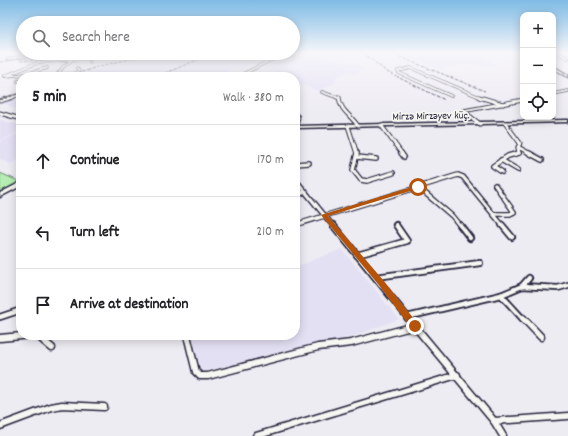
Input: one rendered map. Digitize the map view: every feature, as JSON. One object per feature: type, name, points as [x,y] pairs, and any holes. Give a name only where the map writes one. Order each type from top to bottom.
[{"type":"main road","name":"Mirzə Mirzəyev küç.","points":[[300,127],[568,121]]},
{"type":"main road","points":[[0,195],[16,187]]},
{"type":"street","points":[[0,78],[11,73]]},
{"type":"street","points":[[400,73],[451,96]]},
{"type":"street","points":[[423,73],[474,95],[503,104]]},
{"type":"street","points":[[5,76],[16,75]]},
{"type":"street","points":[[556,93],[568,91]]},
{"type":"street","points":[[322,92],[339,97],[340,107],[355,121],[358,126]]},
{"type":"street","points":[[0,101],[16,96]]},
{"type":"street","points":[[480,124],[463,111],[520,101]]},
{"type":"street","points":[[0,113],[16,118]]},
{"type":"street","points":[[502,172],[493,167],[508,156],[519,153],[518,147],[520,141],[505,123]]},
{"type":"street","points":[[381,125],[404,157]]},
{"type":"street","points":[[348,126],[355,146],[356,157],[353,170],[361,180],[367,181],[393,173]]},
{"type":"street","points":[[518,147],[542,160]]},
{"type":"street","points":[[356,157],[376,159]]},
{"type":"street","points":[[501,160],[518,170]]},
{"type":"street","points":[[300,164],[309,163]]},
{"type":"street","points":[[300,223],[418,187],[460,176],[463,177],[495,214],[512,237]]},
{"type":"street","points":[[300,185],[407,317],[457,375],[494,421],[503,436]]},
{"type":"street","points":[[495,185],[514,212],[510,214],[495,214]]},
{"type":"street","points":[[418,187],[452,216],[470,238]]},
{"type":"street","points":[[300,194],[306,192]]},
{"type":"street","points":[[357,255],[407,241],[396,225]]},
{"type":"street","points":[[376,277],[480,263]]},
{"type":"street","points":[[407,317],[501,295],[522,286],[529,278]]},
{"type":"street","points":[[522,286],[558,288],[568,285]]},
{"type":"street","points":[[501,295],[541,337]]},
{"type":"street","points":[[0,318],[16,312]]},
{"type":"street","points":[[188,340],[196,372],[200,376],[208,376],[318,347],[351,343],[415,326]]},
{"type":"street","points":[[0,338],[16,336]]},
{"type":"street","points":[[43,340],[52,348]]},
{"type":"street","points":[[256,436],[457,375]]},
{"type":"street","points":[[0,426],[51,407],[62,405],[104,407]]},
{"type":"street","points":[[494,421],[568,416]]},
{"type":"shaded area","points":[[300,73],[344,73],[333,79],[339,81],[318,91],[300,85]]},
{"type":"shaded area","points":[[16,96],[16,109],[0,102]]},
{"type":"shaded area","points":[[0,120],[16,124],[16,133],[0,141]]},
{"type":"shaded area","points":[[16,134],[16,161],[10,164],[0,159],[0,142]]},
{"type":"shaded area","points":[[342,249],[399,319],[354,336],[201,372],[193,340],[300,340],[300,265]]},
{"type":"green space","points":[[0,173],[16,180],[16,184],[0,192]]},
{"type":"railway","points":[[390,73],[445,100]]},
{"type":"railway","points":[[441,73],[485,91]]},
{"type":"railway","points":[[0,100],[16,95]]},
{"type":"route","points":[[415,326],[324,215],[418,187]]}]
